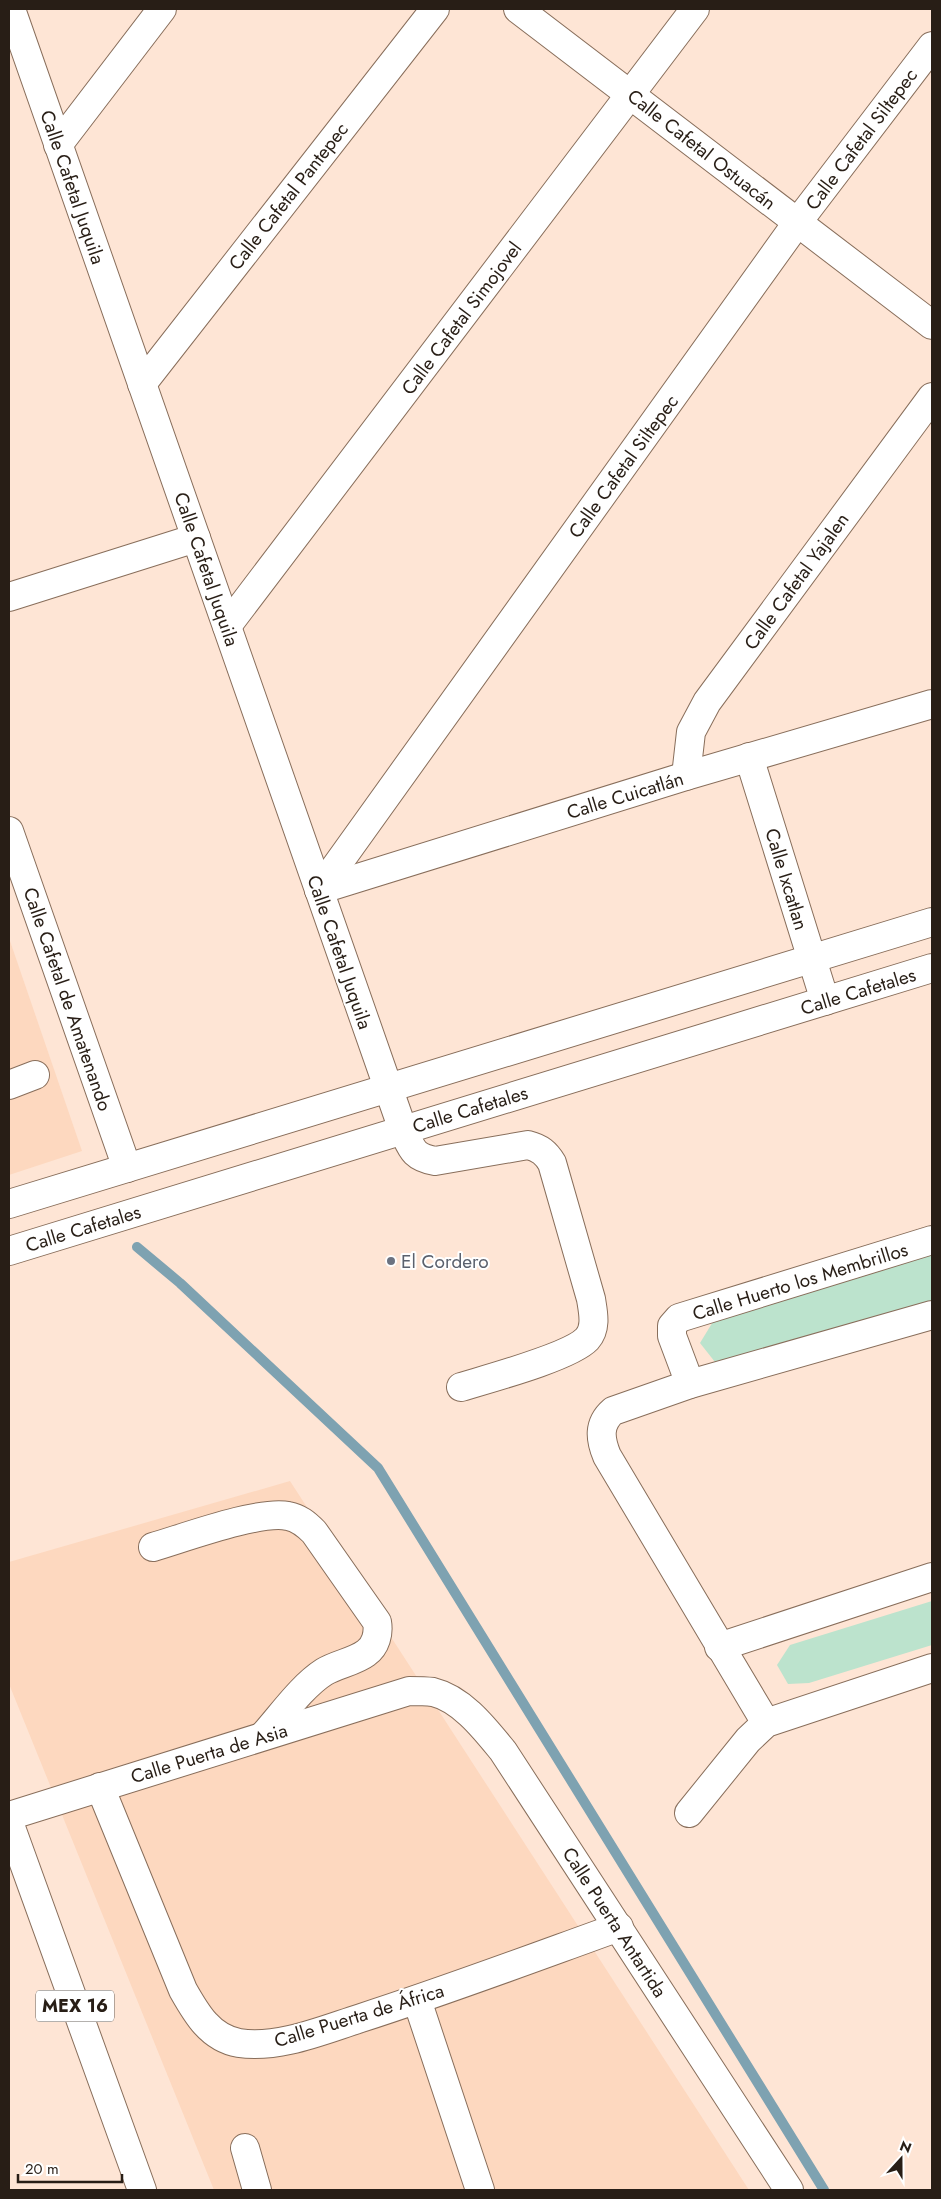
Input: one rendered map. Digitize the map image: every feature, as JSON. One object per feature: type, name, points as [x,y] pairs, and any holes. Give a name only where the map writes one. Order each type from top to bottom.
[{"type":"main road","name":"Calle Cafetal Juquila","points":[[11,9],[403,1130],[414,1152],[425,1159],[435,1161],[517,1146],[538,1148],[546,1154],[552,1163],[591,1299],[594,1316],[592,1330],[587,1339],[560,1355],[461,1387]]},
{"type":"main road","points":[[58,145],[162,9]]},
{"type":"main road","name":"Calle Cafetal Pantepec","points":[[142,384],[435,9]]},
{"type":"main road","name":"Calle Cafetal Ostuacán","points":[[518,9],[932,325]]},
{"type":"main road","name":"Calle Cafetal Simojovel","points":[[227,626],[695,9]]},
{"type":"main road","name":"Calle Cafetal Siltepec","points":[[319,890],[797,223],[932,46]]},
{"type":"main road","name":"Calle Cafetal Yajalen","points":[[686,776],[691,732],[707,702],[932,397]]},
{"type":"main road","points":[[9,597],[196,538]]},
{"type":"main road","name":"Calle Cuicatlán","points":[[319,890],[686,776],[932,704]]},
{"type":"main road","name":"Calle Ixcatlan","points":[[749,757],[825,1001]]},
{"type":"main road","name":"Calle Cafetal de Amatenando","points":[[9,830],[127,1168]]},
{"type":"main road","points":[[9,1204],[932,922]]},
{"type":"main road","name":"Calle Cafetales","points":[[9,1251],[932,968]]},
{"type":"main road","points":[[9,1085],[35,1075]]},
{"type":"main road","name":"Calle Huerto los Membrillos","points":[[690,1384],[672,1336],[672,1326],[679,1318],[932,1240]]},
{"type":"main road","points":[[766,1723],[607,1456],[602,1442],[601,1430],[605,1418],[613,1411],[690,1384],[932,1315]]},
{"type":"main road","points":[[153,1547],[257,1517],[289,1516],[303,1521],[314,1532],[377,1622],[379,1630],[377,1637],[374,1645],[366,1653],[325,1671],[262,1737]]},
{"type":"main road","points":[[720,1647],[932,1577]]},
{"type":"main road","points":[[689,1813],[748,1740],[766,1723],[932,1668]]},
{"type":"main road","name":"Calle Puerta de Asia","points":[[9,1816],[409,1691]]},
{"type":"main road","name":"Calle Puerta Antartida","points":[[409,1691],[433,1692],[450,1700],[485,1730],[503,1751],[789,2190]]},
{"type":"main road","name":"Calle Puerta de África","points":[[100,1787],[183,1990],[199,2017],[217,2035],[238,2043],[264,2043],[293,2039],[417,2000],[619,1927]]},
{"type":"main road","name":"MEX 16","points":[[9,1822],[142,2190]]},
{"type":"main road","points":[[417,2000],[480,2190]]},
{"type":"main road","points":[[245,2148],[257,2190]]},
{"type":"shaded area","points":[[9,938],[82,1151],[9,1175]]},
{"type":"shaded area","points":[[290,1481],[749,2190],[214,2190],[9,1684],[9,1562]]},
{"type":"green space","points":[[932,1253],[932,1303],[738,1366],[715,1362],[700,1343],[714,1320]]},
{"type":"green space","points":[[932,1601],[932,1645],[809,1683],[788,1684],[777,1665],[790,1645]]},
{"type":"waterway","points":[[137,1247],[180,1283],[378,1468],[824,2190]]},
{"type":"place","name":"El Cordero","points":[[391,1261]]}]
